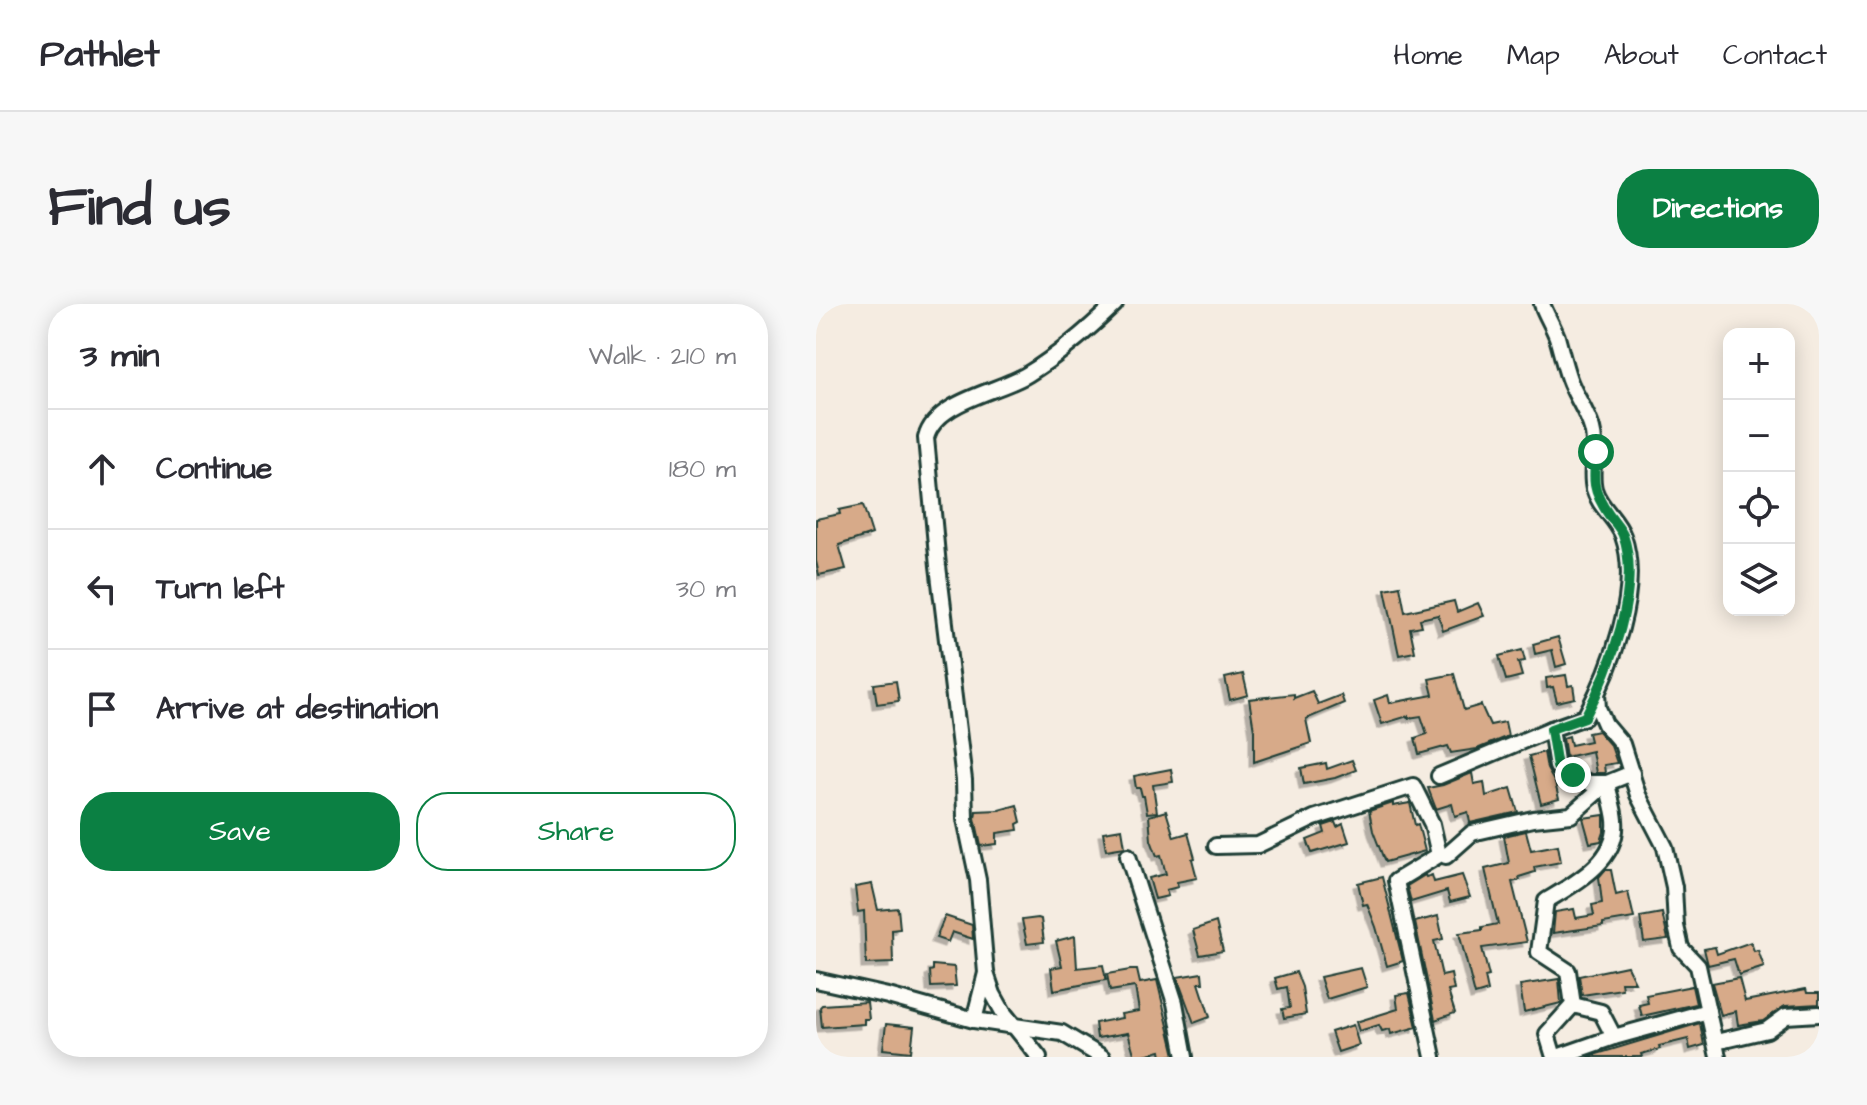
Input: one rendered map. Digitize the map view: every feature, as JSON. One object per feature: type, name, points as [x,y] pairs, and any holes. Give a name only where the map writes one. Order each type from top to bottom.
[{"type":"street","points":[[1039,1057],[1003,1012],[986,973],[978,880],[965,819],[964,780],[936,551],[926,438],[929,428],[939,418],[986,392],[1026,376],[1115,304]]},
{"type":"street","points":[[1439,776],[1585,717],[1616,652],[1629,580],[1627,551],[1622,532],[1600,503],[1594,488],[1596,452],[1592,429],[1569,381],[1556,335],[1542,304]]},
{"type":"street","points":[[1597,694],[1598,708],[1605,724],[1622,744],[1638,795],[1665,847],[1674,887],[1676,926],[1681,948],[1698,966],[1718,1057]]},
{"type":"street","points":[[1551,729],[1557,767],[1589,783],[1607,783]]},
{"type":"street","points":[[1446,856],[1472,833],[1533,819],[1571,815],[1607,783],[1632,773]]},
{"type":"street","points":[[1573,1005],[1568,971],[1539,952],[1546,901],[1593,869],[1614,842],[1615,820],[1607,783]]},
{"type":"street","points":[[1216,846],[1258,845],[1314,818],[1413,786],[1432,824],[1439,855],[1396,881],[1433,1057]]},
{"type":"street","points":[[1128,856],[1175,1003],[1185,1057]]},
{"type":"street","points":[[974,1020],[986,973]]},
{"type":"street","points":[[816,980],[974,1020],[1062,1033],[1102,1057]]},
{"type":"street","points":[[1573,1005],[1547,1034],[1556,1057],[1708,1011]]},
{"type":"street","points":[[1573,1005],[1601,1012],[1614,1037]]},
{"type":"street","points":[[1716,1042],[1767,1030],[1786,1016],[1819,1014]]},
{"type":"building","points":[[863,505],[872,534],[839,545],[846,569],[819,575],[816,519]]},
{"type":"building","points":[[1400,586],[1405,612],[1454,601],[1457,612],[1478,603],[1484,616],[1443,631],[1438,615],[1420,619],[1422,626],[1410,628],[1415,652],[1399,655],[1385,589]]},
{"type":"building","points":[[1558,637],[1566,664],[1556,667],[1552,650],[1535,654],[1533,644]]},
{"type":"building","points":[[1522,650],[1525,661],[1518,662],[1522,676],[1506,680],[1499,656]]},
{"type":"building","points":[[1243,674],[1248,695],[1230,700],[1225,678]]},
{"type":"building","points":[[1454,674],[1464,710],[1481,705],[1490,725],[1505,722],[1508,736],[1477,749],[1451,753],[1448,746],[1419,754],[1415,738],[1427,734],[1421,716],[1408,716],[1382,724],[1374,700],[1388,695],[1390,703],[1433,695],[1429,679]]},
{"type":"building","points":[[1566,675],[1568,686],[1573,685],[1575,698],[1557,702],[1553,687],[1547,688],[1546,678]]},
{"type":"building","points":[[896,681],[899,701],[877,704],[874,684]]},
{"type":"building","points":[[1312,691],[1318,704],[1341,695],[1344,703],[1306,719],[1311,743],[1254,762],[1254,730],[1249,699],[1294,694],[1294,698]]},
{"type":"building","points":[[1598,731],[1611,746],[1617,763],[1604,765],[1605,773],[1596,773],[1592,751],[1566,757],[1563,738],[1569,736],[1571,745],[1590,741],[1588,733]]},
{"type":"building","points":[[1544,752],[1559,799],[1541,804],[1529,756]]},
{"type":"building","points":[[1352,760],[1356,770],[1304,784],[1301,768],[1326,763],[1327,769]]},
{"type":"building","points":[[1171,769],[1173,782],[1153,785],[1157,812],[1147,813],[1144,796],[1140,788],[1136,788],[1134,776]]},
{"type":"building","points":[[1472,773],[1474,784],[1484,782],[1486,796],[1511,788],[1518,812],[1470,823],[1468,812],[1455,816],[1452,804],[1436,809],[1428,788]]},
{"type":"building","points":[[1393,803],[1393,806],[1410,803],[1425,851],[1385,862],[1369,811]]},
{"type":"building","points":[[1017,805],[1021,822],[1017,824],[1018,830],[997,833],[997,844],[981,846],[976,811]]},
{"type":"building","points":[[1166,811],[1174,837],[1188,833],[1197,878],[1177,882],[1178,887],[1166,890],[1168,896],[1155,899],[1149,878],[1166,874],[1161,855],[1157,856],[1151,840],[1149,816]]},
{"type":"building","points":[[1604,815],[1601,841],[1590,843],[1583,818]]},
{"type":"building","points":[[1335,822],[1337,827],[1343,824],[1349,842],[1312,853],[1307,840],[1325,833],[1323,826]]},
{"type":"building","points":[[1122,829],[1125,847],[1106,850],[1103,832]]},
{"type":"building","points":[[1526,831],[1531,850],[1558,845],[1561,862],[1534,867],[1535,872],[1512,882],[1527,942],[1482,948],[1489,976],[1485,977],[1488,991],[1475,995],[1459,933],[1498,924],[1485,869],[1509,863],[1504,836]]},
{"type":"building","points":[[1605,870],[1611,870],[1616,895],[1628,892],[1634,918],[1553,933],[1555,912],[1574,909],[1576,918],[1594,915],[1592,905],[1602,903],[1599,877]]},
{"type":"building","points":[[1425,875],[1432,875],[1434,882],[1462,875],[1470,897],[1450,902],[1447,891],[1411,902],[1407,886]]},
{"type":"building","points":[[1382,877],[1403,961],[1387,966],[1367,904],[1363,905],[1358,883]]},
{"type":"building","points":[[872,884],[878,910],[898,908],[900,929],[892,930],[893,963],[866,964],[864,911],[858,912],[855,887]]},
{"type":"building","points":[[1662,913],[1668,939],[1644,942],[1640,917]]},
{"type":"building","points":[[945,916],[972,925],[973,939],[952,932],[948,942],[936,938]]},
{"type":"building","points":[[1438,916],[1443,939],[1434,941],[1442,976],[1451,974],[1454,990],[1448,991],[1455,1013],[1435,1020],[1415,922]]},
{"type":"building","points":[[1041,919],[1044,942],[1027,944],[1022,920]]},
{"type":"building","points":[[1216,922],[1223,951],[1200,955],[1193,930]]},
{"type":"building","points":[[1075,936],[1077,968],[1103,965],[1106,980],[1054,990],[1051,968],[1062,966],[1056,941]]},
{"type":"building","points":[[1751,942],[1754,951],[1758,950],[1764,967],[1739,975],[1734,959],[1708,965],[1704,949],[1715,947],[1717,954]]},
{"type":"building","points":[[933,965],[954,967],[956,986],[931,987],[930,971]]},
{"type":"building","points":[[1627,966],[1635,982],[1621,982],[1622,989],[1582,995],[1579,976]]},
{"type":"building","points":[[1361,968],[1367,987],[1327,999],[1320,977]]},
{"type":"building","points":[[1137,970],[1140,983],[1157,980],[1175,1055],[1162,1057],[1161,1051],[1135,1057],[1128,1033],[1097,1038],[1095,1023],[1139,1011],[1135,987],[1110,991],[1107,974]]},
{"type":"building","points":[[1296,972],[1306,1014],[1284,1018],[1282,1009],[1290,1008],[1287,987],[1278,989],[1275,978]]},
{"type":"building","points":[[1202,973],[1203,983],[1199,983],[1210,1017],[1194,1023],[1177,977]]},
{"type":"building","points":[[1739,978],[1745,1001],[1806,989],[1807,993],[1819,993],[1819,1004],[1785,1006],[1763,1021],[1738,1025],[1736,1011],[1721,1015],[1712,983]]},
{"type":"building","points":[[1559,979],[1561,1003],[1524,1012],[1520,985]]},
{"type":"building","points":[[1692,986],[1696,1004],[1642,1016],[1639,1005],[1648,1003],[1646,995]]},
{"type":"building","points":[[1409,993],[1417,1027],[1391,1034],[1390,1029],[1382,1031],[1379,1025],[1359,1031],[1356,1022],[1398,1009],[1396,995]]},
{"type":"building","points":[[867,1002],[869,1019],[864,1019],[864,1024],[822,1027],[822,1005]]},
{"type":"building","points":[[1700,1023],[1704,1045],[1690,1049],[1688,1039],[1659,1046],[1660,1049],[1641,1054],[1642,1057],[1587,1057]]},
{"type":"building","points":[[886,1024],[914,1027],[911,1052],[883,1049]]},
{"type":"building","points":[[1353,1025],[1359,1045],[1338,1052],[1331,1032]]},
{"type":"route","points":[[1573,775],[1557,767],[1551,729],[1585,717],[1616,652],[1629,580],[1622,532],[1600,503],[1594,488],[1596,452]]}]
